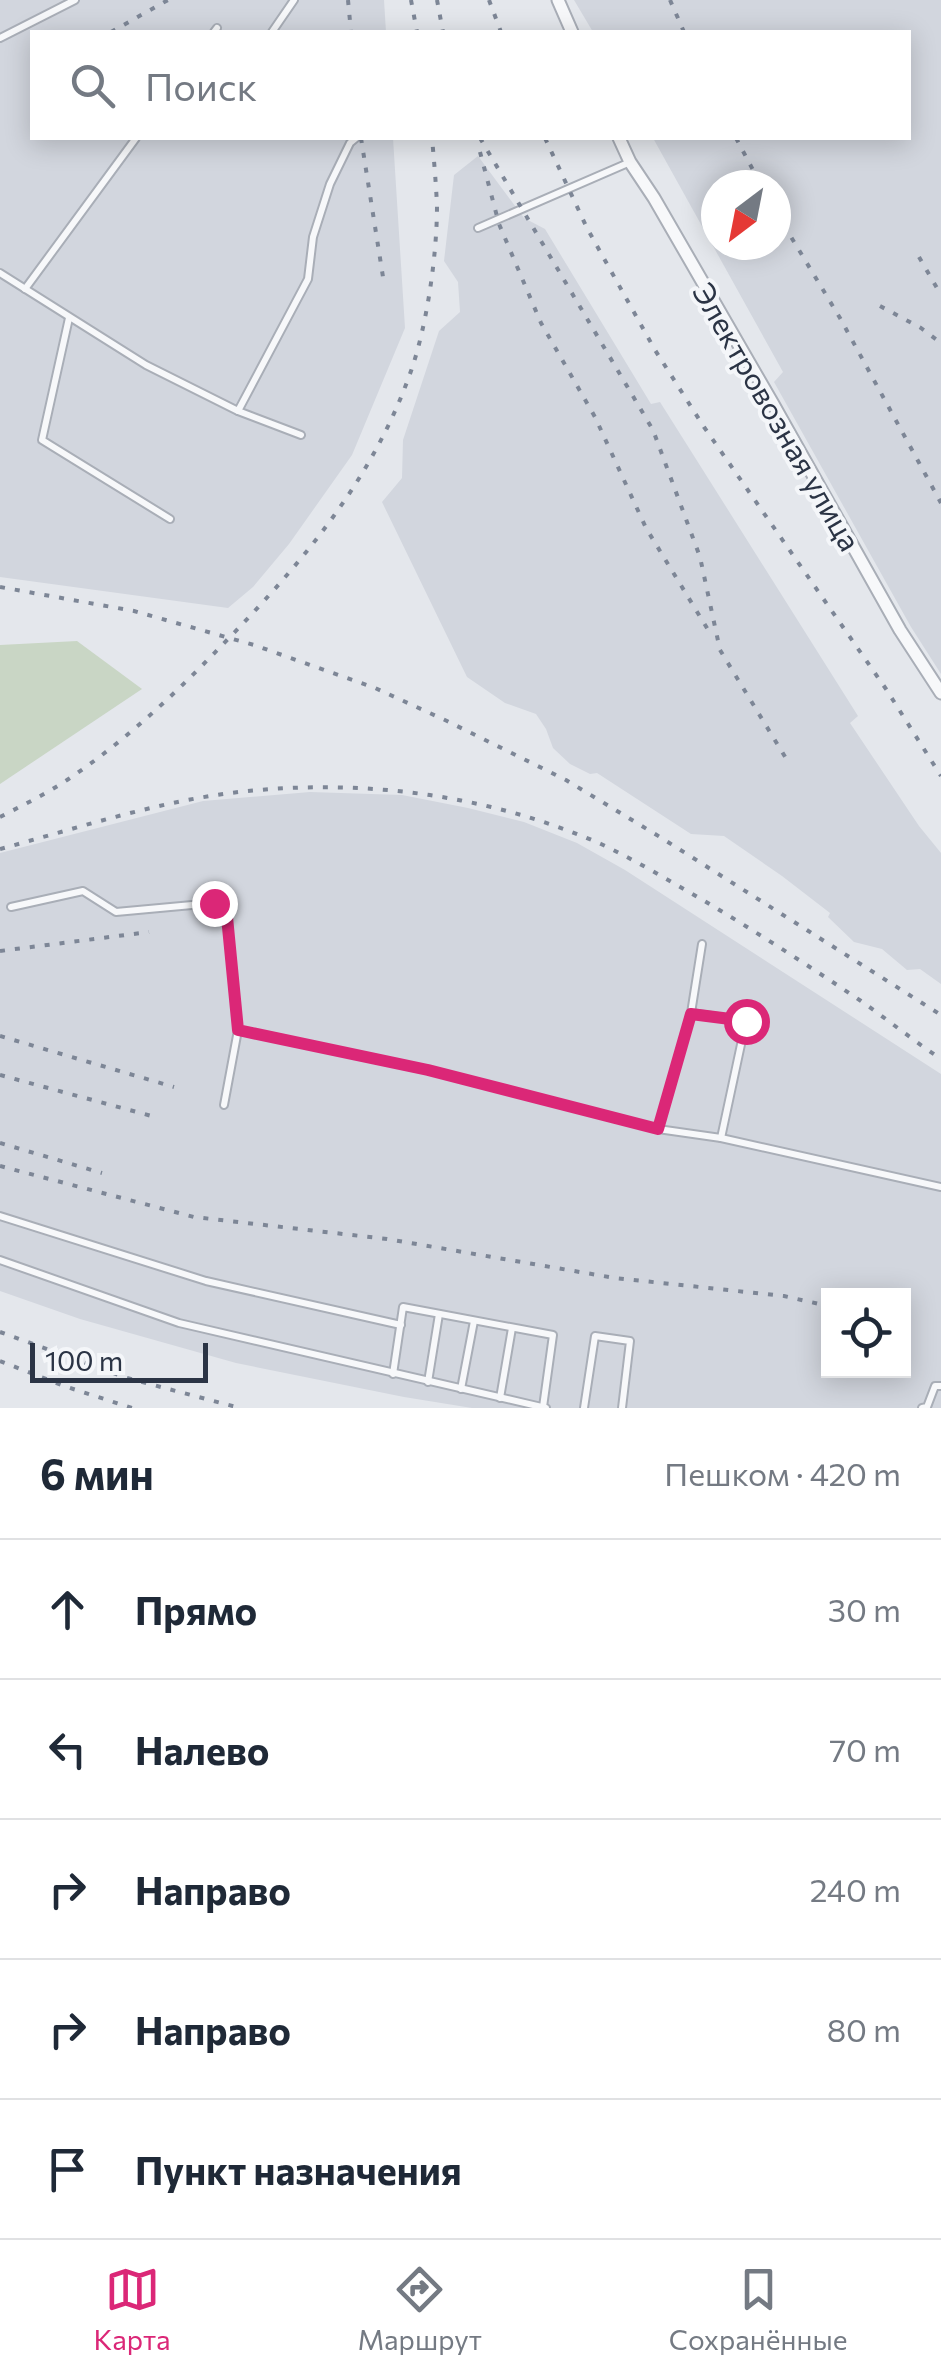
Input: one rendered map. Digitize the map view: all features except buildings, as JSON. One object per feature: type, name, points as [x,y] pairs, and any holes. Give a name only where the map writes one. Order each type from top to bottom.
[{"type":"street","points":[[558,0],[571,30]]},
{"type":"street","name":"Электровозная улица","points":[[620,140],[900,630],[941,693]]},
{"type":"lane","points":[[0,38],[75,0]]},
{"type":"lane","points":[[273,30],[294,0]]},
{"type":"lane","points":[[24,290],[135,140]]},
{"type":"lane","points":[[238,411],[308,279],[313,237],[330,184],[354,140]]},
{"type":"lane","points":[[478,228],[630,162]]},
{"type":"lane","points":[[0,273],[146,365],[238,411],[302,435]]},
{"type":"lane","points":[[69,318],[42,440],[170,519]]},
{"type":"lane","points":[[11,908],[83,891],[116,912],[214,903],[227,917],[238,1030],[224,1105]]},
{"type":"lane","points":[[658,1129],[691,1014],[702,944]]},
{"type":"lane","points":[[691,1014],[746,1021],[721,1138]]},
{"type":"lane","points":[[238,1030],[428,1070],[658,1129],[721,1138],[941,1187]]},
{"type":"lane","points":[[0,1216],[206,1280],[400,1325]]},
{"type":"lane","points":[[0,1260],[179,1323],[393,1374],[544,1408],[553,1335],[403,1307],[393,1374]]},
{"type":"lane","points":[[428,1382],[439,1314]]},
{"type":"lane","points":[[461,1389],[474,1320]]},
{"type":"lane","points":[[500,1398],[512,1328]]},
{"type":"lane","points":[[584,1408],[595,1336],[630,1341],[622,1408]]},
{"type":"lane","points":[[922,1408],[927,1407],[935,1386],[941,1386]]},
{"type":"shaded area","points":[[0,0],[384,0],[386,30],[30,30],[30,140],[393,140],[405,328],[352,455],[289,544],[253,587],[228,608],[0,577]]},
{"type":"shaded area","points":[[574,0],[941,0],[941,674],[774,382],[783,372],[721,260],[791,260],[791,170],[701,170],[701,224],[654,140],[911,140],[911,30],[592,30]]},
{"type":"shaded area","points":[[478,156],[524,218],[545,229],[651,404],[660,402],[858,716],[850,723],[941,853],[941,984],[920,969],[907,970],[882,949],[854,942],[828,917],[830,913],[724,836],[691,834],[597,773],[590,774],[570,764],[553,748],[536,714],[505,703],[467,677],[382,502],[402,478],[403,440],[439,331],[460,312],[458,282],[444,261],[454,175]]},
{"type":"shaded area","points":[[310,792],[402,795],[468,808],[524,822],[577,843],[625,870],[941,1074],[941,1408],[472,1408],[236,1363],[80,1319],[0,1291],[0,853],[203,801]]},
{"type":"green space","points":[[77,641],[142,689],[0,784],[0,645]]},
{"type":"railway","points":[[115,30],[168,0]]},
{"type":"railway","points":[[348,0],[351,30]]},
{"type":"railway","points":[[411,0],[417,30]]},
{"type":"railway","points":[[437,0],[443,30]]},
{"type":"railway","points":[[489,0],[500,30]]},
{"type":"railway","points":[[670,0],[683,30]]},
{"type":"railway","points":[[361,140],[383,277]]},
{"type":"railway","points":[[0,817],[73,776],[173,694],[283,580],[357,482],[396,410],[422,333],[437,225],[432,140]]},
{"type":"railway","points":[[481,140],[653,430],[700,557],[720,650],[787,760]]},
{"type":"railway","points":[[546,140],[587,228],[655,350],[941,776]]},
{"type":"railway","points":[[737,140],[753,170]]},
{"type":"railway","points":[[480,152],[499,224],[541,323],[595,417],[646,528],[710,633]]},
{"type":"railway","points":[[791,237],[941,503]]},
{"type":"railway","points":[[919,257],[941,295]]},
{"type":"railway","points":[[880,306],[941,343]]},
{"type":"railway","points":[[0,587],[134,611],[254,645],[375,688],[566,780],[941,1015]]},
{"type":"railway","points":[[0,849],[161,806],[259,790],[390,790],[476,804],[560,828],[639,863],[802,962],[941,1059]]},
{"type":"railway","points":[[0,951],[149,932]]},
{"type":"railway","points":[[0,1036],[174,1087]]},
{"type":"railway","points":[[0,1075],[159,1118]]},
{"type":"railway","points":[[0,1143],[102,1173]]},
{"type":"railway","points":[[0,1166],[194,1217],[387,1239],[615,1278],[784,1296],[821,1304]]},
{"type":"railway","points":[[0,1332],[127,1378],[240,1408]]},
{"type":"railway","points":[[0,1361],[132,1408]]},
{"type":"route","points":[[214,903],[227,917],[238,1030],[428,1070],[658,1129],[691,1014],[746,1021]]}]
